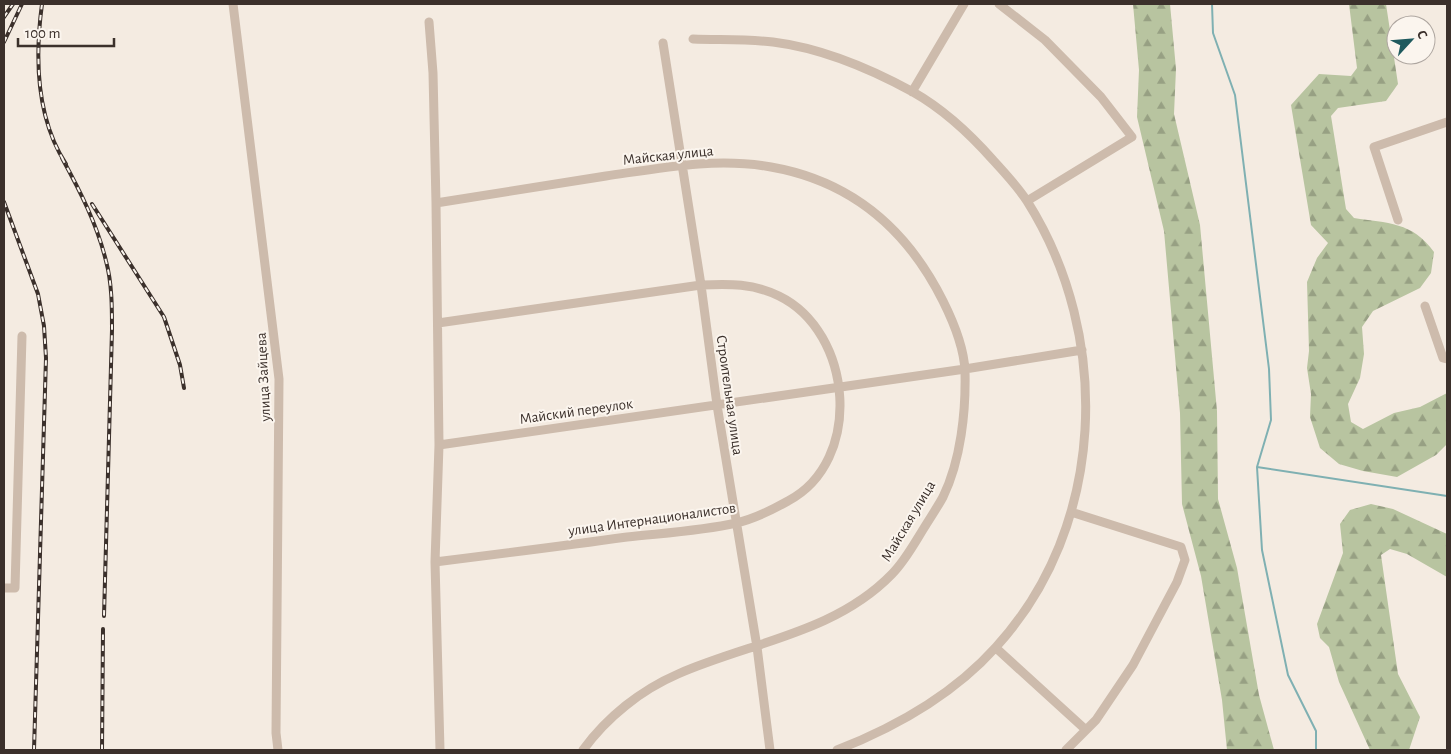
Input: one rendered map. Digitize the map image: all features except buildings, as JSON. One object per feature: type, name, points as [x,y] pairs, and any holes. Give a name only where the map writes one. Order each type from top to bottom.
[{"type":"street","name":"улица Зайцева","points":[[233,4],[279,379],[276,734],[278,750]]},
{"type":"street","points":[[912,92],[964,4]]},
{"type":"street","points":[[999,4],[1045,40],[1101,97],[1132,137],[1027,201]]},
{"type":"street","points":[[429,22],[433,73],[438,323],[439,445],[435,562],[440,750]]},
{"type":"street","points":[[693,39],[773,42],[813,50],[857,66],[912,92],[970,134],[1027,201],[1053,251],[1069,290],[1082,350],[1086,422],[1084,461],[1071,512],[1054,559],[1032,598],[996,648],[952,688],[880,733],[837,750]]},
{"type":"street","name":"Строительная улица","points":[[663,43],[701,285],[717,405],[758,647],[770,750]]},
{"type":"street","points":[[1398,220],[1374,147],[1447,122]]},
{"type":"street","name":"Майская улица","points":[[436,203],[683,165],[731,162],[771,167],[798,174],[838,190],[861,203],[892,226],[918,257],[950,315],[965,369],[963,415],[957,454],[944,495],[894,572],[863,600],[833,618],[758,647],[678,674],[646,691],[622,709],[583,750]]},
{"type":"street","name":"улица Интернационалистов","points":[[435,562],[736,523],[790,500],[805,490],[821,472],[838,436],[841,412],[839,386],[822,338],[803,314],[788,302],[757,287],[737,284],[701,285],[438,323]]},
{"type":"street","points":[[1425,306],[1443,358],[1447,359]]},
{"type":"street","points":[[4,588],[15,588],[22,336]]},
{"type":"street","name":"Майский переулок","points":[[439,445],[965,369],[1082,350]]},
{"type":"street","points":[[1066,750],[1096,720],[1133,665],[1177,582],[1185,560],[1181,547],[1071,512]]},
{"type":"street","points":[[996,648],[1086,730]]},
{"type":"green space","points":[[1133,4],[1170,4],[1176,69],[1174,114],[1200,225],[1217,411],[1218,499],[1237,568],[1259,695],[1274,750],[1227,750],[1222,700],[1201,576],[1182,504],[1180,413],[1164,231],[1137,117],[1139,70]]},
{"type":"green space","points":[[1349,4],[1386,4],[1388,15],[1386,15],[1386,65],[1395,65],[1398,84],[1386,101],[1338,108],[1331,116],[1346,209],[1354,218],[1388,223],[1408,229],[1426,242],[1434,252],[1431,273],[1420,288],[1373,311],[1362,327],[1364,354],[1360,378],[1348,404],[1351,422],[1363,429],[1394,413],[1420,407],[1447,393],[1447,444],[1436,455],[1397,477],[1363,471],[1339,464],[1320,448],[1310,417],[1311,394],[1307,368],[1309,351],[1307,282],[1317,258],[1328,243],[1311,225],[1291,105],[1319,74],[1351,76],[1357,68]]},
{"type":"green space","points":[[1371,504],[1393,509],[1447,534],[1447,577],[1407,554],[1390,549],[1381,555],[1398,674],[1420,717],[1409,750],[1370,750],[1339,682],[1329,647],[1320,638],[1317,624],[1343,553],[1340,524],[1350,510]]},
{"type":"waterway","points":[[1212,4],[1213,33],[1235,95],[1269,369],[1271,420],[1257,467],[1262,550],[1288,675],[1316,731],[1316,750]]},
{"type":"waterway","points":[[1257,467],[1447,496]]},
{"type":"railway","points":[[4,17],[13,4]]},
{"type":"railway","points":[[4,42],[22,4]]},
{"type":"railway","points":[[42,4],[39,65],[43,107],[56,146],[66,164]]},
{"type":"railway","points":[[62,158],[98,234],[111,286],[112,330],[104,616]]},
{"type":"railway","points":[[4,202],[38,294],[44,326],[46,358],[34,750]]},
{"type":"railway","points":[[92,204],[164,317],[180,365],[184,388]]},
{"type":"railway","points":[[102,750],[103,629]]}]
